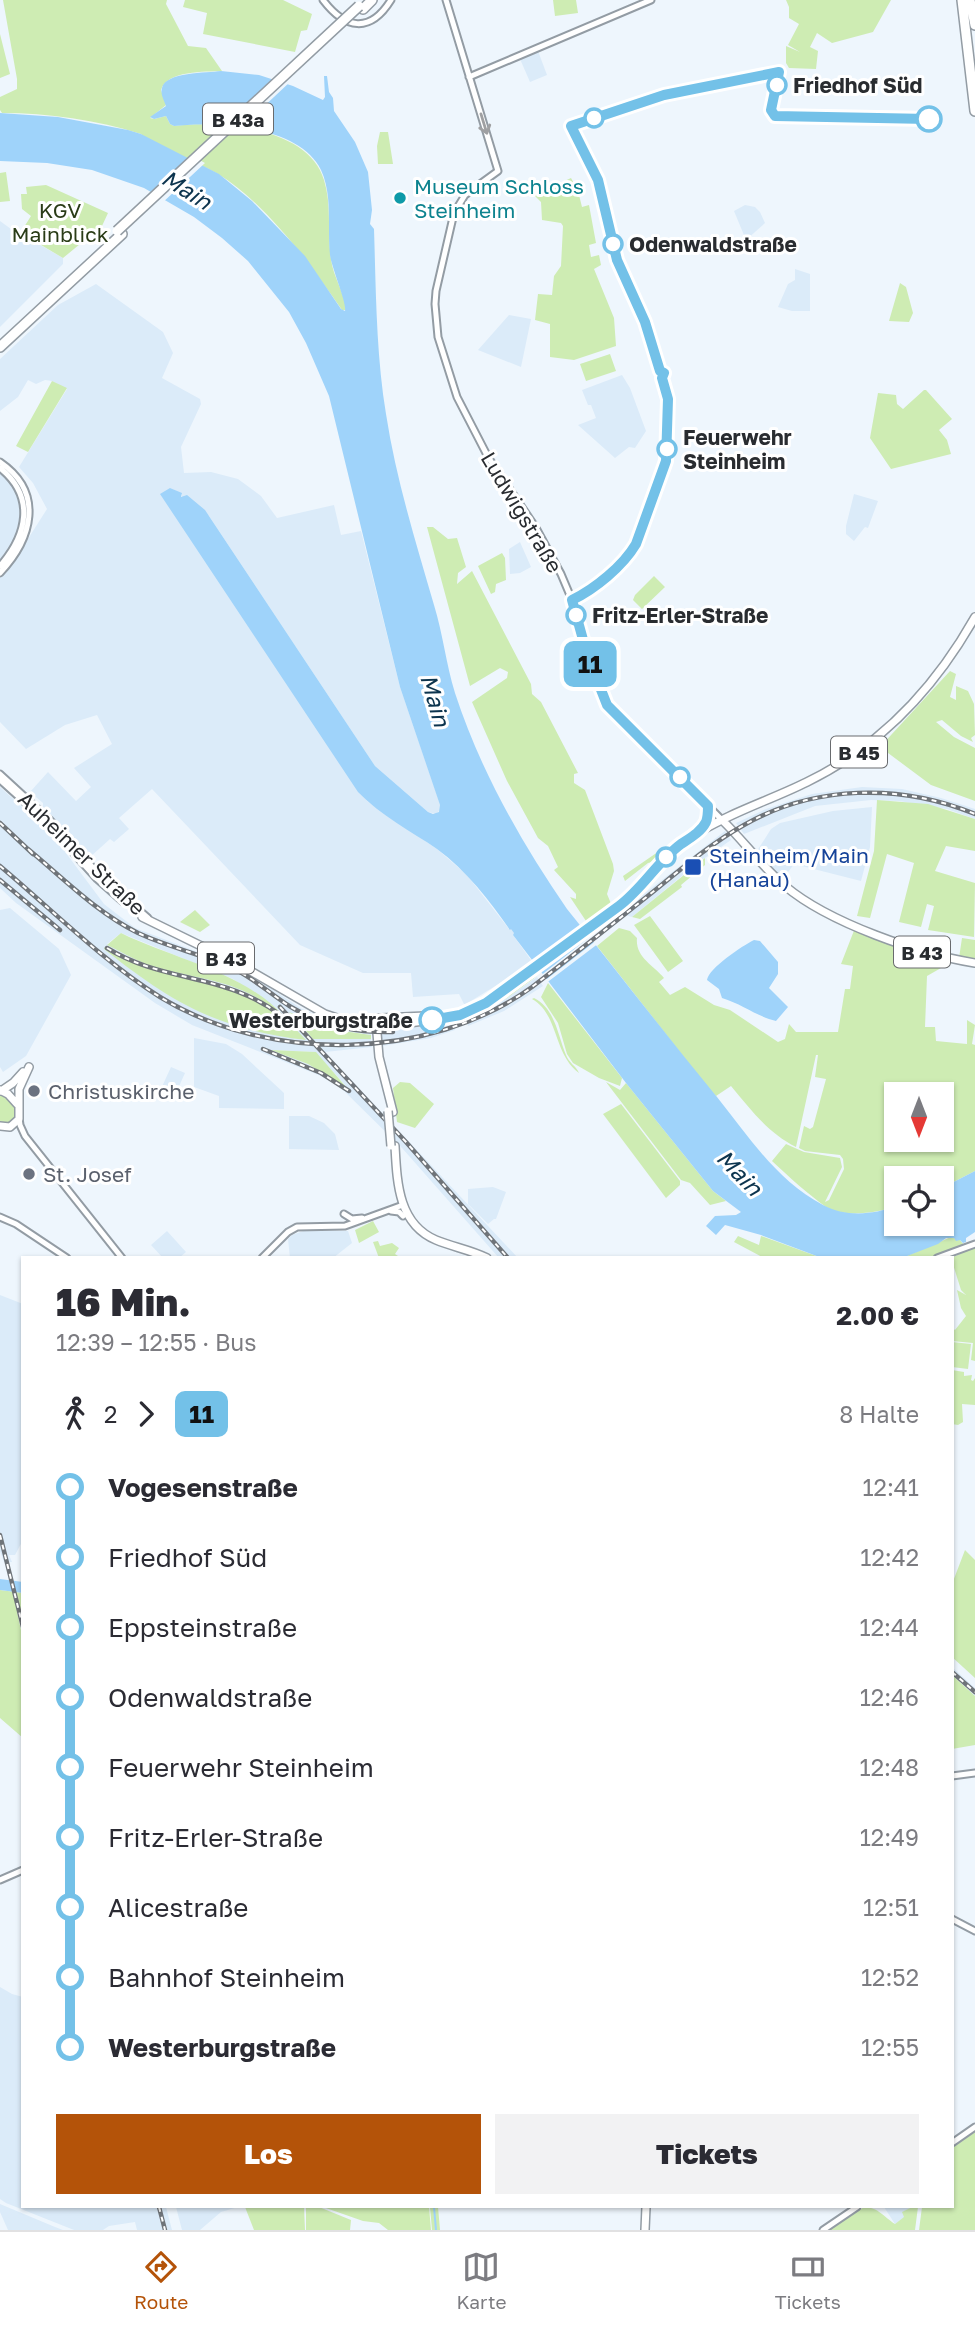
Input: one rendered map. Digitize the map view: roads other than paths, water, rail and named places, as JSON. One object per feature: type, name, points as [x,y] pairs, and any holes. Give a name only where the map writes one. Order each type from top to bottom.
[{"type":"highway","name":"B 43a","points":[[0,347],[55,292],[362,5],[372,0]]},
{"type":"highway","points":[[966,0],[975,25]]},
{"type":"highway","points":[[966,0],[975,66]]},
{"type":"highway","points":[[966,0],[975,111]]},
{"type":"highway","name":"B 43a","points":[[0,340],[46,301]]},
{"type":"main road","points":[[323,0],[337,17],[356,24],[374,19],[391,0]]},
{"type":"main road","points":[[446,0],[469,77],[651,0]]},
{"type":"main road","name":"Ludwigstraße","points":[[469,77],[498,171],[467,193],[454,213],[436,291],[438,337],[455,392],[493,465],[536,528],[561,574],[605,702],[722,820]]},
{"type":"main road","points":[[0,462],[23,487],[29,517],[21,545],[0,573]]},
{"type":"main road","points":[[0,468],[18,489],[24,516],[17,544],[0,566]]},
{"type":"main road","name":"B 45","points":[[722,820],[816,778],[877,738],[924,692],[951,657],[975,617]]},
{"type":"main road","name":"Auheimer Straße","points":[[0,774],[49,819],[110,886],[165,929]]},
{"type":"main road","name":"Auheimer Straße","points":[[0,780],[52,828],[97,879],[142,917]]},
{"type":"main road","points":[[698,833],[706,823],[708,806]]},
{"type":"main road","points":[[732,831],[733,814]]},
{"type":"main road","name":"B 43","points":[[142,917],[242,966],[325,1014],[352,1023],[375,1021],[402,1024],[460,1013],[486,1003],[619,906],[637,891],[665,858],[698,833],[722,820],[782,883],[821,909],[918,950],[975,963]]},
{"type":"main road","points":[[375,1021],[379,1057],[391,1112],[403,1216]]},
{"type":"main road","points":[[17,1104],[0,1090],[13,1083],[29,1067],[20,1084],[17,1104],[20,1125],[25,1136],[120,1256]]},
{"type":"main road","points":[[3,1127],[13,1126],[20,1117]]},
{"type":"main road","points":[[3,1127],[16,1130],[25,1136]]},
{"type":"main road","points":[[264,1256],[298,1227],[338,1228],[401,1206]]},
{"type":"main road","points":[[401,1206],[425,1234],[482,1256]]},
{"type":"main road","points":[[388,1211],[397,1211],[426,1240],[472,1256]]},
{"type":"main road","points":[[344,1214],[352,1219],[365,1219]]},
{"type":"main road","points":[[0,1217],[16,1224],[64,1256]]},
{"type":"main road","points":[[942,1256],[975,1244]]},
{"type":"main road","points":[[954,1776],[975,1773]]},
{"type":"main road","points":[[0,1882],[21,1873]]},
{"type":"main road","points":[[954,1920],[975,1931]]},
{"type":"main road","points":[[954,2142],[975,2127]]},
{"type":"main road","points":[[645,2230],[646,2208]]},
{"type":"main road","points":[[823,2230],[856,2208]]},
{"type":"water","name":"Main","points":[[221,71],[259,75],[293,86],[323,100],[324,76],[327,76],[334,111],[355,142],[368,172],[372,210],[370,224],[374,229],[380,368],[390,438],[452,682],[465,722],[489,778],[550,884],[753,1143],[791,1183],[806,1195],[832,1209],[850,1213],[884,1209],[884,1236],[954,1236],[954,1182],[975,1171],[975,1232],[966,1238],[966,1242],[946,1238],[907,1256],[817,1256],[725,1225],[716,1235],[706,1226],[715,1216],[736,1215],[741,1212],[713,1191],[626,1083],[468,876],[437,849],[386,816],[358,792],[160,494],[170,488],[182,493],[181,497],[187,495],[205,510],[375,766],[428,812],[439,812],[440,805],[400,687],[329,396],[289,312],[248,261],[222,238],[194,217],[144,188],[92,170],[47,163],[0,161],[0,113],[58,117],[141,134],[219,174],[252,201],[305,256],[345,311],[330,255],[327,190],[321,170],[310,155],[276,135],[233,126],[174,126],[166,116],[154,119],[150,117],[166,106],[162,90],[165,83],[178,76]]},
{"type":"water","points":[[754,940],[760,941],[778,962],[778,974],[769,988],[788,1007],[776,1021],[722,998],[719,989],[707,980],[734,952]]},
{"type":"water","points":[[0,1579],[21,1582],[21,1593],[0,1590]]},
{"type":"waterway","points":[[434,2208],[436,2230]]},
{"type":"railway","points":[[0,866],[98,952],[160,997],[203,1019],[249,1034],[298,1043],[348,1045],[397,1041],[445,1029],[491,1012],[532,987],[707,849],[731,832],[771,812],[828,796],[887,793],[917,797],[975,814]]},
{"type":"railway","points":[[0,823],[33,854]]},
{"type":"railway","points":[[28,849],[94,905],[138,933],[238,971],[291,1007],[327,1024],[353,1030],[393,1032]]},
{"type":"railway","points":[[0,880],[60,930]]},
{"type":"railway","points":[[107,948],[151,968],[240,993],[262,1003],[284,1018]]},
{"type":"railway","points":[[280,1007],[406,1142],[506,1256]]},
{"type":"railway","points":[[263,1049],[321,1073],[349,1091]]},
{"type":"railway","points":[[0,1535],[21,1619]]},
{"type":"railway","points":[[954,1674],[975,1692]]},
{"type":"railway","points":[[159,2208],[165,2230]]},
{"type":"place","name":"Friedhof Süd","points":[[777,85]]},
{"type":"place","name":"Museum Schloss Steinheim","points":[[400,198]]},
{"type":"place","name":"Odenwaldstraße","points":[[613,244]]},
{"type":"place","name":"Feuerwehr Steinheim","points":[[667,449]]},
{"type":"place","name":"Fritz-Erler-Straße","points":[[576,615]]},
{"type":"place","name":"Steinheim/Main (Hanau)","points":[[693,867]]},
{"type":"place","name":"Westerburgstraße","points":[[432,1020]]},
{"type":"place","name":"Christuskirche","points":[[34,1091]]},
{"type":"place","name":"St. Josef","points":[[29,1174]]},
{"type":"park label","name":"KGV Mainblick","points":[[60,222]]}]
